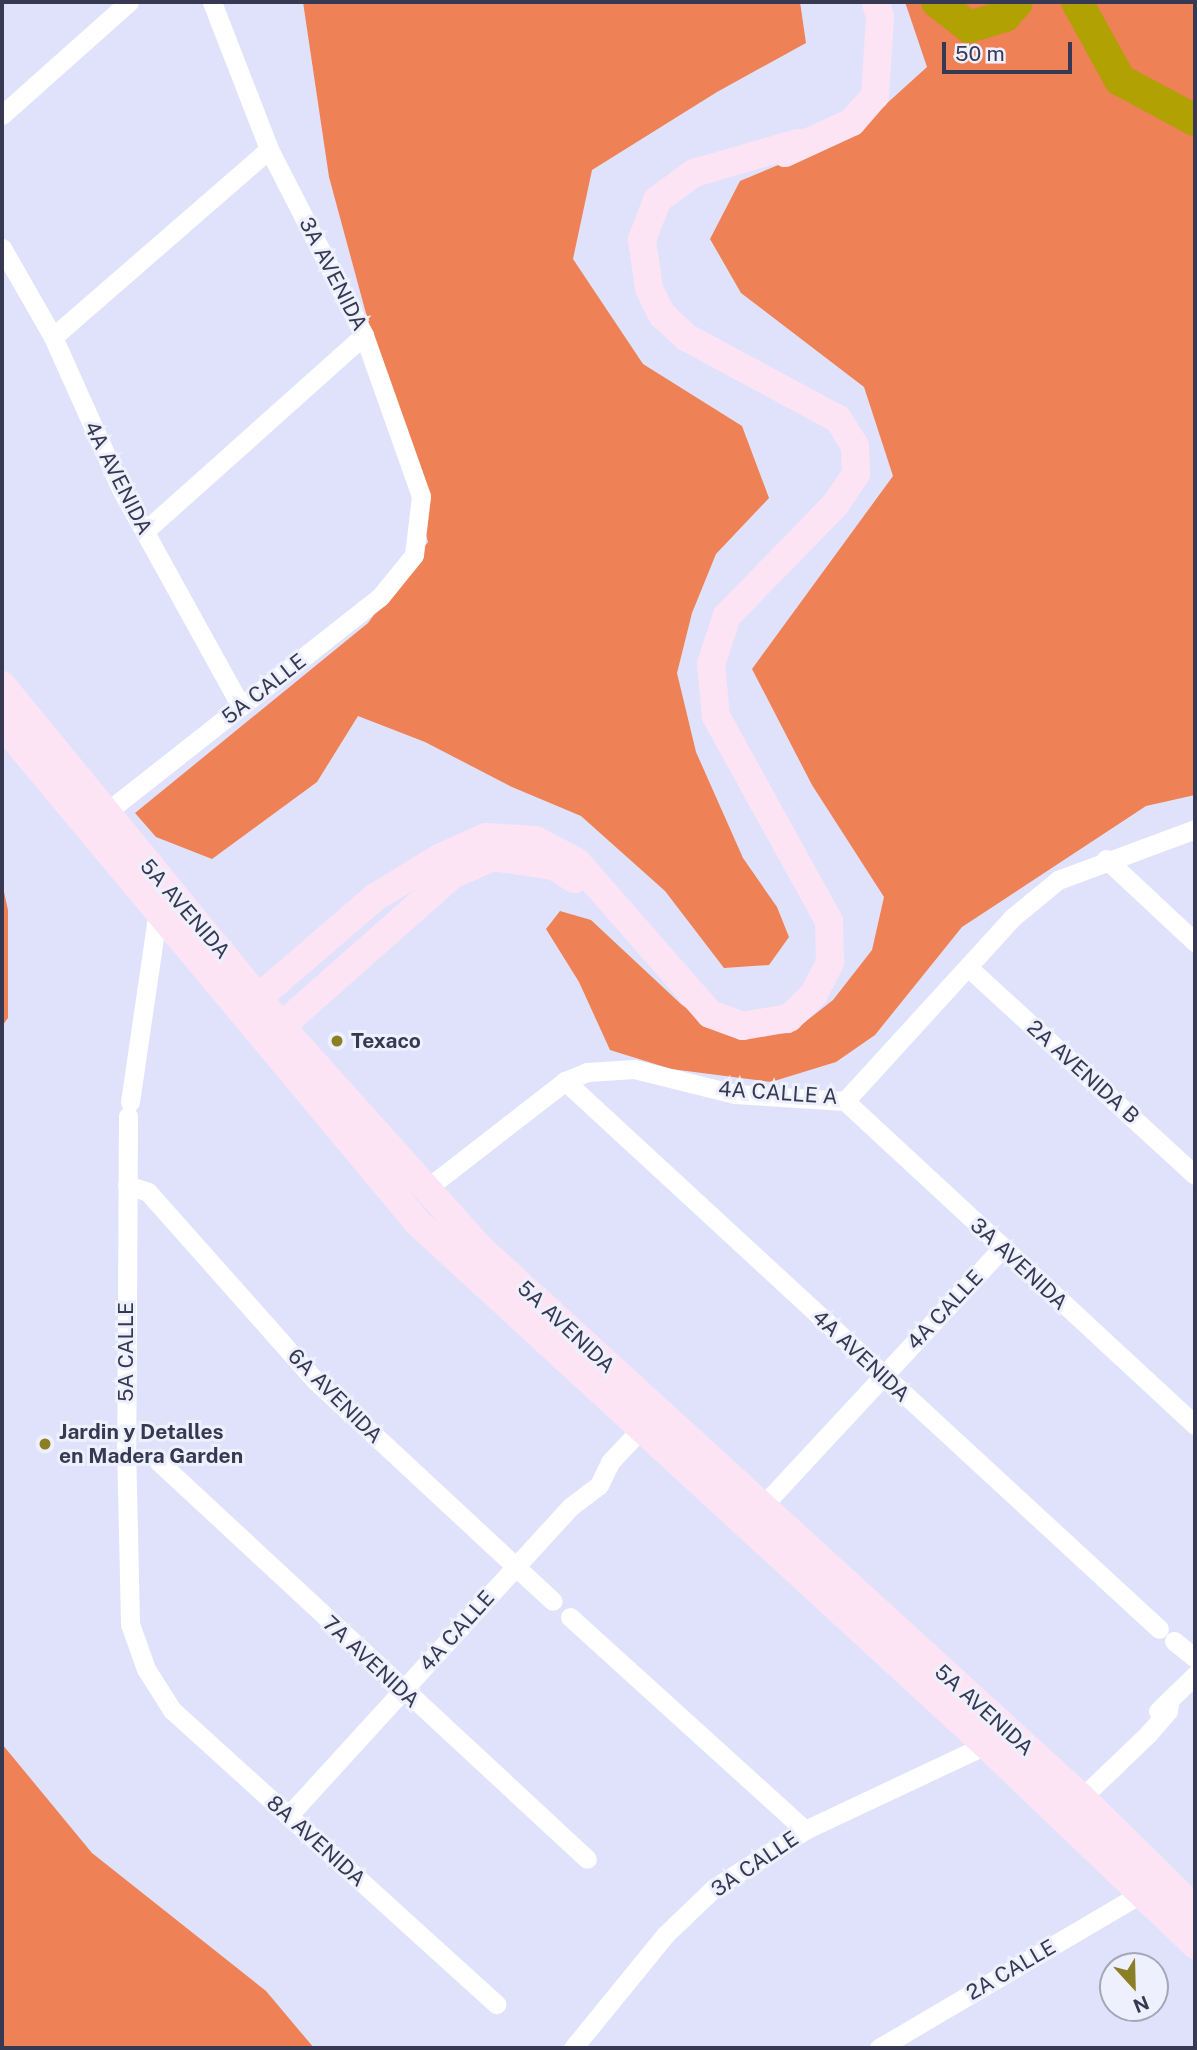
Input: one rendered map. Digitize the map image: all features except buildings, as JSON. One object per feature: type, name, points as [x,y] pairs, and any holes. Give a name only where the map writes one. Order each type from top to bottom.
[{"type":"main road","points":[[251,1003],[374,898],[441,857],[486,837],[535,840],[578,862],[624,912],[709,1014],[743,1026],[789,1018],[814,994],[830,962],[829,921],[716,716],[711,664],[727,617],[835,505],[856,474],[855,446],[838,419],[686,337],[670,322],[649,288],[642,240],[657,200],[694,173],[798,144],[852,122],[874,96],[878,10]]},
{"type":"main road","name":"5A AVENIDA","points":[[2,685],[251,1003],[418,1223],[642,1428],[753,1516],[1072,1807],[1195,1909]]},
{"type":"main road","name":"5A AVENIDA","points":[[2,725],[158,910],[251,1003]]},
{"type":"main road","points":[[273,1032],[452,875],[493,857],[554,866],[624,912]]},
{"type":"main road","name":"5A AVENIDA","points":[[273,1032],[481,1249],[986,1745],[1072,1807],[1144,1892],[1195,1945]]},
{"type":"street","points":[[2,115],[129,2]]},
{"type":"street","name":"3A AVENIDA","points":[[212,2],[270,149],[364,335],[421,496],[414,555]]},
{"type":"street","points":[[53,337],[270,149]]},
{"type":"street","name":"4A AVENIDA","points":[[2,248],[53,337],[86,416],[145,531],[241,706]]},
{"type":"street","points":[[145,531],[364,335]]},
{"type":"street","name":"5A CALLE","points":[[104,814],[380,597],[414,555]]},
{"type":"street","name":"4A CALLE A","points":[[426,1189],[565,1081],[587,1072],[634,1069],[735,1094],[845,1101],[970,969],[1012,918],[1058,880],[1106,859],[1195,829]]},
{"type":"street","points":[[1106,859],[1195,942]]},
{"type":"street","name":"5A CALLE","points":[[146,1669],[131,1624],[125,1446],[127,1185],[129,1109],[158,910]]},
{"type":"street","name":"2A AVENIDA B","points":[[970,969],[1195,1175]]},
{"type":"street","name":"4A AVENIDA","points":[[565,1081],[883,1376],[1195,1658]]},
{"type":"street","name":"3A AVENIDA","points":[[845,1101],[1001,1249],[1195,1425]]},
{"type":"street","name":"6A AVENIDA","points":[[127,1185],[148,1192],[316,1381],[553,1601]]},
{"type":"street","name":"4A CALLE","points":[[753,1516],[1001,1249]]},
{"type":"street","name":"4A CALLE","points":[[288,1816],[570,1507],[573,1492],[589,1475],[610,1462],[642,1428]]},
{"type":"street","name":"7A AVENIDA","points":[[158,1461],[402,1691],[587,1858]]},
{"type":"street","points":[[570,1617],[806,1830]]},
{"type":"street","name":"8A AVENIDA","points":[[146,1669],[172,1710],[496,2004]]},
{"type":"street","points":[[1072,1807],[1138,1739],[1159,1722],[1169,1704],[1195,1675]]},
{"type":"street","name":"3A CALLE","points":[[573,2048],[666,1934],[714,1888],[806,1830],[986,1745]]},
{"type":"street","name":"2A CALLE","points":[[878,2048],[1144,1892]]},
{"type":"shaded area","points":[[303,2],[800,2],[806,43],[717,92],[592,170],[573,259],[643,364],[742,426],[769,498],[716,554],[692,613],[677,673],[696,752],[743,858],[777,907],[789,937],[769,965],[724,968],[665,891],[581,816],[512,787],[425,742],[358,716],[317,782],[212,859],[156,837],[135,813],[368,623],[428,542],[329,177]]},
{"type":"shaded area","points":[[905,2],[1195,2],[1195,795],[1146,806],[962,927],[875,1035],[836,1062],[771,1082],[671,1069],[610,1050],[579,982],[546,929],[560,911],[591,920],[682,1005],[727,1035],[791,1033],[833,1000],[872,950],[884,897],[812,785],[752,669],[893,476],[864,387],[741,293],[710,239],[740,181],[853,134],[927,67]]},
{"type":"shaded area","points":[[2,883],[8,910],[8,1018],[2,1026]]},
{"type":"shaded area","points":[[2,1744],[92,1853],[266,1991],[314,2048],[2,2048]]},
{"type":"waterway","points":[[937,2],[969,27],[1005,16],[1017,2]]},
{"type":"waterway","points":[[1077,2],[1120,80],[1195,120]]},
{"type":"place","name":"Texaco","points":[[337,1041]]},
{"type":"place","name":"Jardin y Detalles en Madera Garden","points":[[45,1444]]}]
